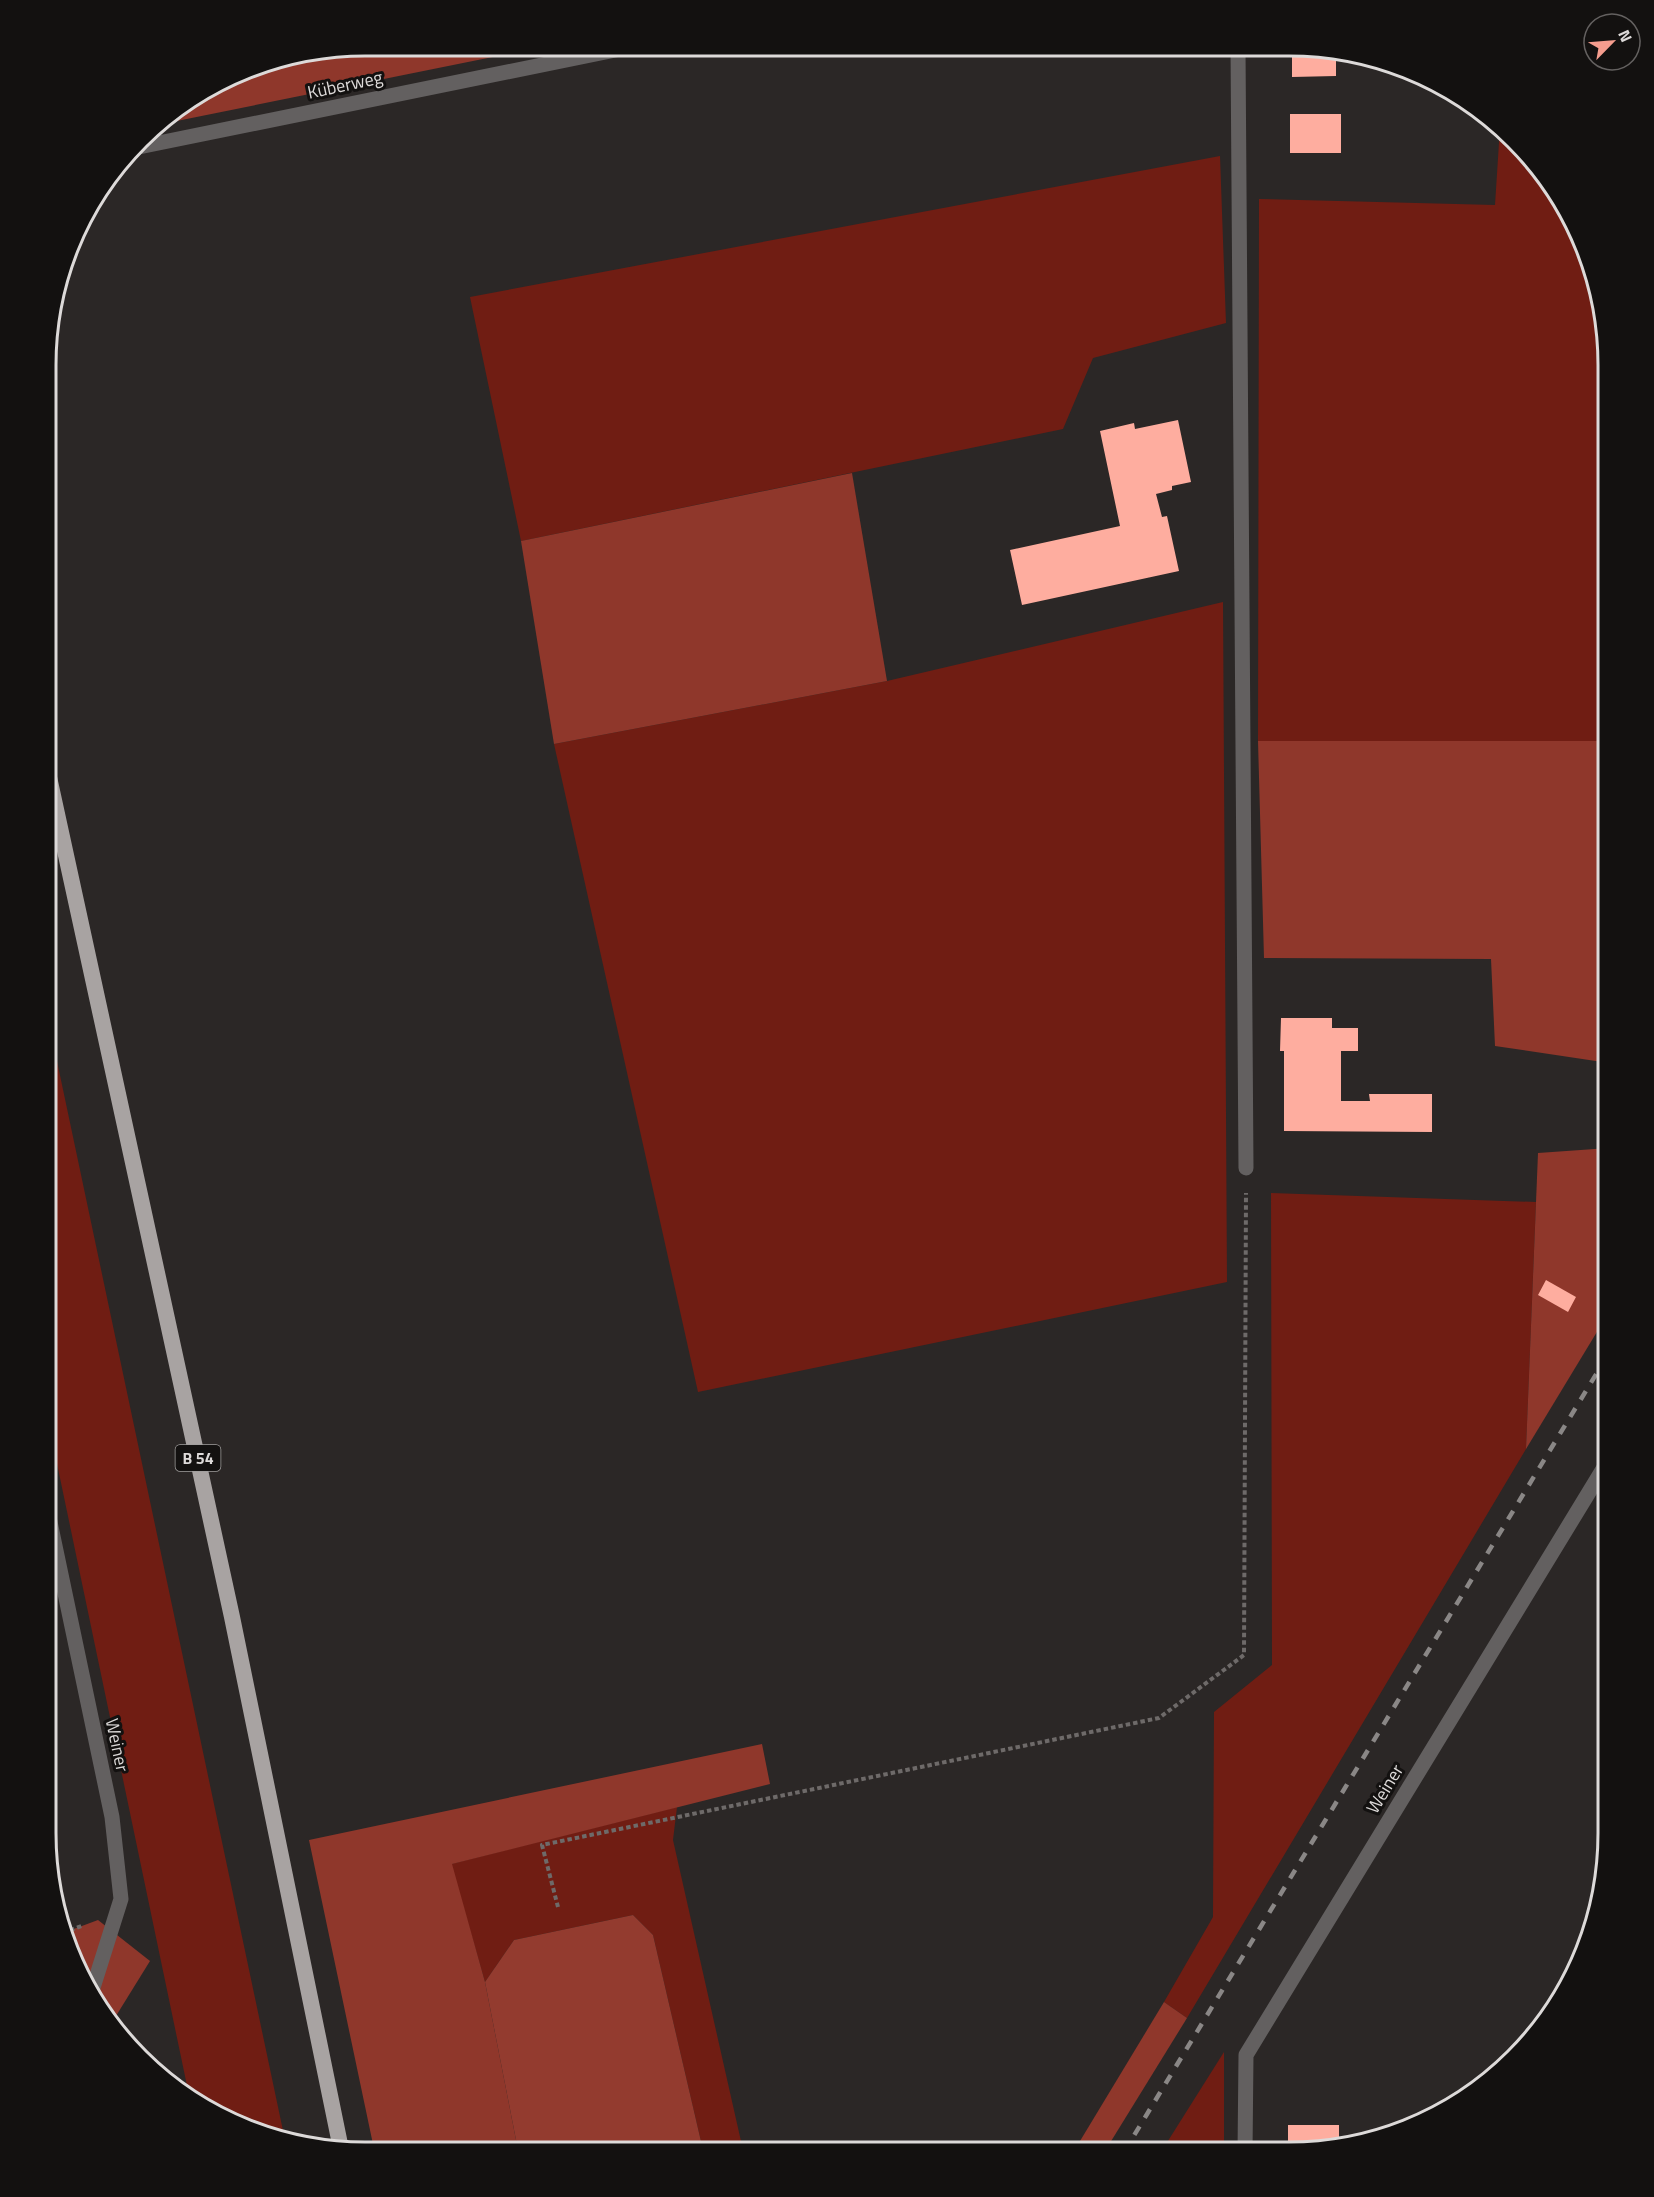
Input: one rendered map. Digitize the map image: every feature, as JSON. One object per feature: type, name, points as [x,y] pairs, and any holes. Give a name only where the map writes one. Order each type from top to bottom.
[{"type":"highway","name":"B 54","points":[[56,809],[232,1617],[339,2141]]},
{"type":"street","name":"Küberweg","points":[[147,145],[586,56]]},
{"type":"street","points":[[1238,56],[1246,1168]]},
{"type":"street","name":"Weiner","points":[[1245,2142],[1246,2055],[1598,1477]]},
{"type":"street","name":"Weiner","points":[[56,1551],[112,1817],[121,1899],[95,1983]]},
{"type":"path","points":[[558,1906],[542,1845],[1160,1718],[1244,1655],[1246,1168]]},
{"type":"path","points":[[71,1930],[89,1923]]},
{"type":"shaded area","points":[[344,56],[498,56],[173,122],[228,87],[265,72],[304,61]]},
{"type":"shaded area","points":[[1499,138],[1535,176],[1557,210],[1575,246],[1593,304],[1598,344],[1598,741],[1258,741],[1259,199],[1495,205]]},
{"type":"shaded area","points":[[1220,156],[1226,323],[1093,358],[1063,429],[521,541],[470,297]]},
{"type":"shaded area","points":[[852,473],[887,681],[554,744],[521,541]]},
{"type":"shaded area","points":[[1223,602],[1227,1282],[698,1392],[554,744],[887,681]]},
{"type":"shaded area","points":[[1258,741],[1598,741],[1598,1061],[1495,1046],[1491,959],[1264,958]]},
{"type":"shaded area","points":[[56,1056],[283,2131],[228,2110],[187,2085],[56,1459]]},
{"type":"shaded area","points":[[1598,1149],[1598,1330],[1526,1449],[1538,1153]]},
{"type":"shaded area","points":[[1271,1193],[1536,1202],[1526,1449],[1187,2018],[1164,2002],[1213,1917],[1214,1712],[1272,1665]]},
{"type":"shaded area","points":[[762,1744],[770,1784],[452,1864],[485,1982],[516,2142],[373,2142],[309,1840]]},
{"type":"shaded area","points":[[677,1807],[673,1840],[741,2142],[701,2142],[653,1935],[633,1915],[514,1940],[485,1982],[451,1864]]},
{"type":"shaded area","points":[[633,1915],[653,1935],[701,2142],[516,2142],[485,1982],[514,1940]]},
{"type":"shaded area","points":[[98,1920],[150,1961],[116,2016],[87,1969],[71,1930]]},
{"type":"shaded area","points":[[1164,2002],[1187,2018],[1111,2142],[1079,2142]]},
{"type":"shaded area","points":[[1224,2052],[1224,2142],[1167,2142]]},
{"type":"building","points":[[1292,56],[1336,59],[1336,76],[1292,77]]},
{"type":"building","points":[[1290,114],[1341,114],[1341,153],[1290,153]]},
{"type":"building","points":[[1178,420],[1191,482],[1172,486],[1172,490],[1156,494],[1162,517],[1167,516],[1179,571],[1022,605],[1010,550],[1120,526],[1100,431],[1134,423],[1135,429]]},
{"type":"building","points":[[1281,1018],[1332,1018],[1332,1028],[1358,1028],[1358,1051],[1341,1051],[1341,1101],[1370,1101],[1369,1094],[1432,1094],[1432,1132],[1284,1131],[1284,1051],[1280,1051]]},
{"type":"building","points":[[1546,1280],[1576,1297],[1568,1312],[1538,1295]]},
{"type":"building","points":[[1288,2125],[1339,2125],[1339,2138],[1288,2142]]},
{"type":"railway","points":[[1130,2142],[1598,1371]]}]
